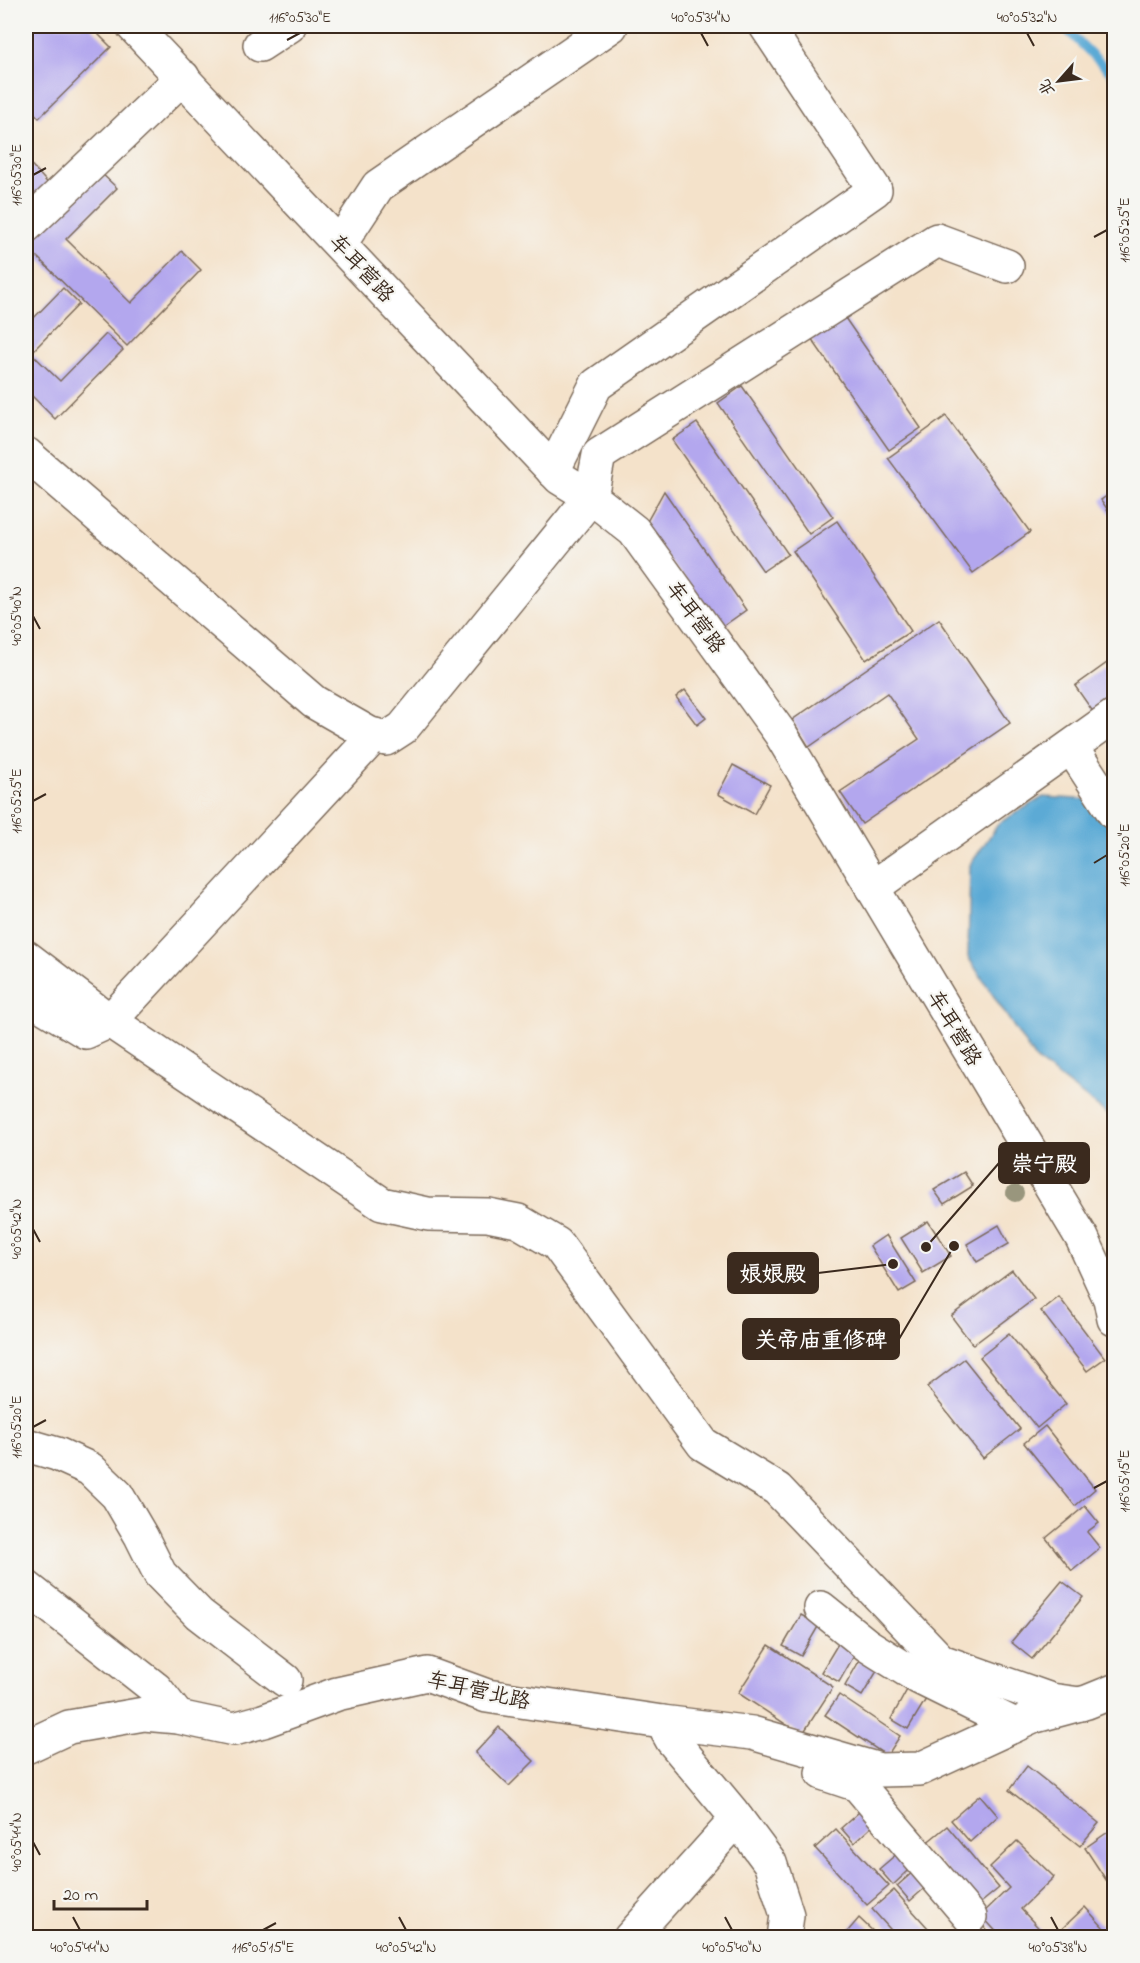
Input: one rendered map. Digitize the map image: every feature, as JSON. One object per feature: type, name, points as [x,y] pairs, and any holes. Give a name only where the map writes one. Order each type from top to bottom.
[{"type":"street","name":"车耳营路","points":[[133,26],[553,471],[634,531],[780,734],[1082,1238],[1110,1299],[1114,1319]]},
{"type":"street","points":[[260,45],[289,26]]},
{"type":"street","points":[[340,244],[378,186],[611,26]]},
{"type":"street","points":[[553,471],[596,385],[875,190],[766,26]]},
{"type":"street","points":[[26,226],[183,77]]},
{"type":"street","points":[[26,454],[314,702],[386,739],[403,728],[591,497],[599,455],[937,240],[1007,266]]},
{"type":"street","points":[[872,888],[1114,716]]},
{"type":"street","points":[[26,996],[86,1032],[110,1021],[375,735]]},
{"type":"street","points":[[1071,747],[1114,813]]},
{"type":"street","points":[[26,957],[110,1021],[382,1204],[428,1214],[488,1215],[518,1221],[557,1244],[703,1444],[777,1489],[941,1661],[1051,1700],[1080,1704]]},
{"type":"street","points":[[26,1445],[57,1454],[90,1468],[117,1495],[160,1574],[199,1614],[285,1680]]},
{"type":"street","points":[[26,1587],[156,1689],[178,1718]]},
{"type":"street","points":[[821,1608],[867,1645],[918,1677],[1015,1725]]},
{"type":"street","name":"车耳营北路","points":[[26,1747],[69,1727],[144,1714],[234,1729],[337,1694],[427,1674],[488,1696],[752,1733],[880,1770],[920,1769],[1035,1716],[1080,1704],[1114,1690]]},
{"type":"street","points":[[662,1722],[672,1740],[770,1863],[787,1915],[784,1938]]},
{"type":"street","points":[[802,1748],[807,1768],[858,1785],[970,1917]]},
{"type":"street","points":[[630,1938],[737,1819]]},
{"type":"water","points":[[1043,797],[1094,800],[1114,830],[1114,1119],[1035,1059],[968,957],[970,865],[999,823]]},
{"type":"building","points":[[27,26],[90,26],[111,47],[39,118],[26,104]]},
{"type":"building","points":[[26,159],[53,189],[26,214]]},
{"type":"building","points":[[99,171],[117,188],[66,239],[131,303],[182,251],[201,270],[127,346],[26,246]]},
{"type":"building","points":[[63,288],[79,304],[31,353],[60,381],[106,334],[123,350],[55,419],[26,390],[26,326]]},
{"type":"building","points":[[843,315],[921,428],[889,450],[811,338]]},
{"type":"building","points":[[742,386],[833,517],[809,534],[718,403]]},
{"type":"building","points":[[946,416],[1030,532],[973,573],[888,458]]},
{"type":"building","points":[[697,423],[788,554],[763,571],[672,440]]},
{"type":"building","points":[[664,491],[746,610],[722,627],[644,527]]},
{"type":"building","points":[[1114,491],[1114,519],[1101,500]]},
{"type":"building","points":[[837,521],[911,631],[866,660],[793,551]]},
{"type":"building","points":[[939,619],[1010,723],[862,824],[840,792],[919,739],[887,693],[809,747],[792,720]]},
{"type":"building","points":[[1114,658],[1114,702],[1096,716],[1075,686]]},
{"type":"building","points":[[685,690],[706,718],[697,725],[676,697]]},
{"type":"building","points":[[733,765],[770,785],[754,814],[718,794]]},
{"type":"building","points":[[964,1172],[973,1186],[944,1204],[934,1190]]},
{"type":"building","points":[[928,1221],[951,1256],[923,1273],[901,1238]]},
{"type":"building","points":[[999,1225],[1009,1244],[977,1262],[967,1244]]},
{"type":"building","points":[[886,1235],[916,1283],[899,1293],[870,1246]]},
{"type":"building","points":[[1012,1270],[1034,1299],[973,1345],[951,1316]]},
{"type":"building","points":[[1059,1297],[1105,1358],[1087,1371],[1041,1311]]},
{"type":"building","points":[[1009,1334],[1066,1404],[1037,1428],[980,1357]]},
{"type":"building","points":[[964,1359],[1020,1429],[983,1458],[927,1387]]},
{"type":"building","points":[[1045,1426],[1095,1489],[1075,1506],[1024,1443]]},
{"type":"building","points":[[1085,1506],[1099,1523],[1087,1532],[1100,1548],[1072,1571],[1046,1538]]},
{"type":"building","points":[[1062,1581],[1083,1597],[1032,1659],[1011,1642]]},
{"type":"building","points":[[801,1615],[819,1625],[801,1656],[783,1646]]},
{"type":"building","points":[[839,1642],[856,1652],[839,1682],[821,1672]]},
{"type":"building","points":[[769,1645],[833,1687],[802,1735],[738,1693]]},
{"type":"building","points":[[862,1656],[880,1666],[862,1696],[845,1686]]},
{"type":"building","points":[[908,1688],[926,1699],[908,1729],[891,1719]]},
{"type":"building","points":[[839,1695],[900,1736],[887,1756],[825,1715]]},
{"type":"building","points":[[499,1727],[534,1761],[509,1786],[475,1753]]},
{"type":"building","points":[[1027,1766],[1099,1823],[1080,1846],[1009,1790]]},
{"type":"building","points":[[980,1795],[998,1816],[970,1842],[951,1820]]},
{"type":"building","points":[[867,1805],[880,1819],[854,1843],[841,1828]]},
{"type":"building","points":[[947,1826],[999,1888],[977,1906],[925,1844]]},
{"type":"building","points":[[836,1829],[889,1886],[867,1905],[815,1848]]},
{"type":"building","points":[[1108,1832],[1114,1841],[1114,1892],[1085,1848]]},
{"type":"building","points":[[1017,1841],[1054,1877],[1021,1909],[1048,1938],[1002,1938],[981,1915],[1009,1888],[990,1867]]},
{"type":"building","points":[[906,1846],[919,1861],[893,1885],[879,1869]]},
{"type":"building","points":[[923,1863],[936,1878],[910,1901],[897,1886]]},
{"type":"building","points":[[894,1890],[937,1938],[898,1938],[872,1909]]},
{"type":"building","points":[[1085,1907],[1113,1938],[1052,1938]]},
{"type":"building","points":[[859,1918],[880,1938],[842,1938]]},
{"type":"building","points":[[981,1924],[994,1938],[966,1938]]},
{"type":"waterway","points":[[1063,26],[1114,76]]},
{"type":"place","name":"关帝庙重修碑","points":[[954,1246]]},
{"type":"place","name":"崇宁殿","points":[[926,1247]]},
{"type":"place","name":"娘娘殿","points":[[893,1264]]}]
